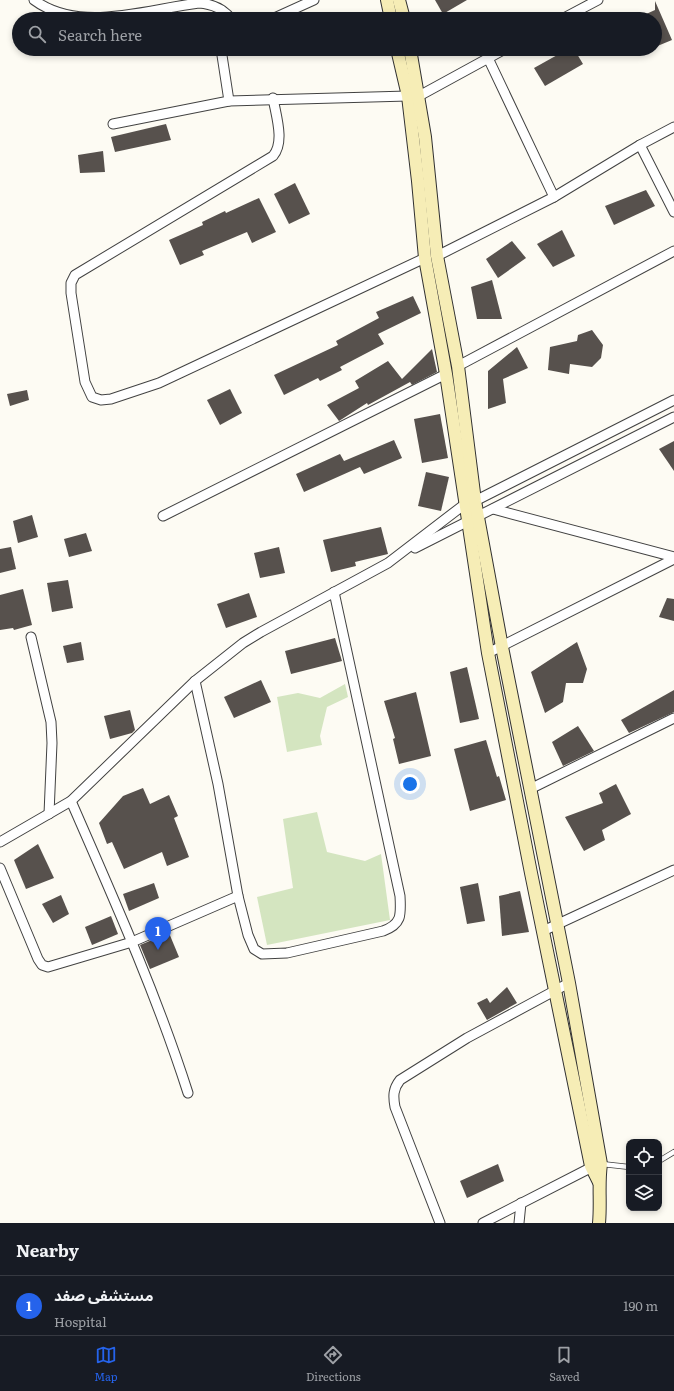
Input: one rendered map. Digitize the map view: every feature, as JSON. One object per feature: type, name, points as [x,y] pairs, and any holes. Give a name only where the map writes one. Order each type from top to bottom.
[{"type":"main road","points":[[387,0],[390,12]]},
{"type":"main road","points":[[399,0],[402,12]]},
{"type":"main road","points":[[400,56],[414,96]]},
{"type":"main road","points":[[411,56],[418,181],[431,257],[446,374],[473,518],[502,647],[556,926],[569,982],[599,1182],[601,1200],[600,1223]]},
{"type":"main road","points":[[431,257],[458,366],[470,502]]},
{"type":"main road","points":[[473,518],[488,653],[554,989],[596,1165]]},
{"type":"street","points":[[34,0],[42,6],[56,12]]},
{"type":"street","points":[[287,12],[314,0]]},
{"type":"street","points":[[575,12],[598,0]]},
{"type":"street","points":[[139,12],[199,3],[211,4],[223,12]]},
{"type":"street","points":[[222,56],[229,101]]},
{"type":"street","points":[[113,124],[229,101],[273,98],[414,96],[492,56]]},
{"type":"street","points":[[488,58],[554,197]]},
{"type":"street","points":[[273,98],[279,140],[278,150],[273,156],[75,275],[71,283],[71,293],[85,382],[92,398],[101,400],[111,399],[160,384],[431,257],[554,197],[640,145],[674,127]]},
{"type":"street","points":[[640,145],[674,212]]},
{"type":"street","points":[[458,366],[674,251]]},
{"type":"street","points":[[163,516],[446,374]]},
{"type":"street","points":[[399,556],[470,502],[674,400]]},
{"type":"street","points":[[0,842],[71,801],[195,681],[260,632],[399,556],[674,417]]},
{"type":"street","points":[[493,509],[674,558]]},
{"type":"street","points":[[488,653],[674,558]]},
{"type":"street","points":[[195,681],[218,784],[238,896],[248,935],[254,949],[262,954],[287,953],[383,932],[393,927],[399,920],[401,908],[400,896],[334,592]]},
{"type":"street","points":[[31,637],[51,722],[52,743],[49,814]]},
{"type":"street","points":[[530,789],[674,718]]},
{"type":"street","points":[[71,801],[132,942],[172,1043],[188,1093]]},
{"type":"street","points":[[0,868],[38,959],[42,965],[48,968],[132,942],[238,896]]},
{"type":"street","points":[[543,931],[674,870]]},
{"type":"street","points":[[440,1223],[395,1107],[393,1096],[394,1087],[400,1080],[467,1038],[569,982]]},
{"type":"street","points":[[483,1223],[596,1165]]},
{"type":"street","points":[[519,1223],[521,1203]]},
{"type":"lane","points":[[662,1159],[674,1152]]},
{"type":"lane","points":[[596,1165],[626,1167]]},
{"type":"green space","points":[[345,684],[348,697],[327,707],[320,736],[322,745],[287,752],[277,697],[298,693],[320,698]]},
{"type":"green space","points":[[317,812],[327,852],[365,861],[381,854],[390,920],[267,945],[257,897],[293,888],[283,819]]},
{"type":"building","points":[[435,0],[467,0],[446,12],[442,12]]},
{"type":"building","points":[[655,1],[660,12],[651,12],[655,10]]},
{"type":"building","points":[[662,17],[672,40],[662,44]]},
{"type":"building","points":[[555,56],[578,56],[583,64],[545,86],[534,68]]},
{"type":"building","points":[[166,124],[171,140],[115,152],[111,137]]},
{"type":"building","points":[[103,151],[105,172],[80,173],[78,155]]},
{"type":"building","points":[[295,183],[310,214],[289,224],[274,194]]},
{"type":"building","points":[[646,190],[655,206],[614,225],[605,206]]},
{"type":"building","points":[[259,198],[276,232],[252,243],[247,232],[202,251],[204,255],[180,265],[169,240],[203,225],[202,222],[225,211],[226,213]]},
{"type":"building","points":[[562,230],[575,256],[553,267],[537,244]]},
{"type":"building","points":[[512,241],[526,258],[498,278],[486,259]]},
{"type":"building","points":[[492,280],[502,319],[477,319],[471,287]]},
{"type":"building","points":[[413,296],[421,313],[378,334],[384,344],[340,367],[342,370],[320,381],[318,378],[284,395],[274,375],[338,345],[336,341],[379,318],[376,312]]},
{"type":"building","points":[[592,330],[603,345],[601,358],[592,367],[570,364],[569,374],[548,370],[550,347],[577,341],[578,335]]},
{"type":"building","points":[[517,347],[528,368],[503,379],[506,403],[488,409],[488,371]]},
{"type":"building","points":[[432,349],[437,372],[412,385],[410,382],[368,405],[367,403],[339,421],[327,405],[359,388],[355,381],[388,361],[402,379]]},
{"type":"building","points":[[230,389],[242,413],[220,425],[207,400]]},
{"type":"building","points":[[27,390],[29,400],[10,406],[7,394]]},
{"type":"building","points":[[440,414],[448,458],[422,463],[414,419]]},
{"type":"building","points":[[394,440],[402,458],[364,474],[360,467],[304,492],[296,474],[340,454],[344,461]]},
{"type":"building","points":[[674,441],[674,471],[659,449]]},
{"type":"building","points":[[426,472],[449,477],[441,511],[418,506]]},
{"type":"building","points":[[32,515],[38,537],[18,543],[13,521]]},
{"type":"building","points":[[381,527],[388,554],[355,562],[356,566],[331,572],[323,540]]},
{"type":"building","points":[[86,533],[92,551],[69,557],[64,539]]},
{"type":"building","points":[[11,547],[16,569],[0,573],[0,549]]},
{"type":"building","points":[[279,547],[285,573],[260,578],[254,553]]},
{"type":"building","points":[[68,580],[73,608],[52,612],[47,583]]},
{"type":"building","points":[[23,589],[32,625],[14,630],[13,628],[0,630],[0,595]]},
{"type":"building","points":[[249,593],[257,617],[226,628],[217,604]]},
{"type":"building","points":[[667,598],[674,599],[674,621],[659,617]]},
{"type":"building","points":[[335,638],[342,661],[291,674],[285,651]]},
{"type":"building","points":[[81,642],[84,660],[67,663],[63,646]]},
{"type":"building","points":[[577,642],[587,669],[583,683],[566,683],[563,702],[545,713],[531,672]]},
{"type":"building","points":[[467,667],[479,719],[460,723],[450,672]]},
{"type":"building","points":[[261,680],[271,702],[234,718],[224,697]]},
{"type":"building","points":[[674,690],[674,712],[629,733],[621,720]]},
{"type":"building","points":[[416,692],[431,756],[399,764],[393,739],[395,738],[384,701]]},
{"type":"building","points":[[130,710],[135,730],[132,733],[110,739],[104,716]]},
{"type":"building","points":[[578,726],[594,751],[563,766],[552,742]]},
{"type":"building","points":[[486,740],[497,777],[499,776],[506,800],[470,811],[454,749]]},
{"type":"building","points":[[616,784],[631,814],[602,830],[605,840],[584,851],[565,817],[603,803],[599,793]]},
{"type":"building","points":[[143,788],[150,804],[169,795],[178,816],[174,818],[189,857],[167,866],[162,852],[124,869],[112,842],[107,844],[99,823],[123,796]]},
{"type":"building","points":[[38,844],[54,878],[26,889],[14,860]]},
{"type":"building","points":[[154,883],[159,898],[129,911],[123,894]]},
{"type":"building","points":[[478,883],[485,921],[467,924],[460,887]]},
{"type":"building","points":[[520,891],[529,932],[502,936],[499,896]]},
{"type":"building","points":[[61,895],[69,914],[53,923],[42,904]]},
{"type":"building","points":[[111,916],[118,934],[92,945],[85,927]]},
{"type":"building","points":[[169,933],[179,957],[150,969],[140,945]]},
{"type":"building","points":[[507,987],[517,1003],[487,1020],[477,1003],[487,998],[490,1003]]},
{"type":"building","points":[[498,1164],[504,1181],[467,1198],[460,1181]]},
{"type":"place","name":"مستشفى صفد","points":[[158,950]]}]
